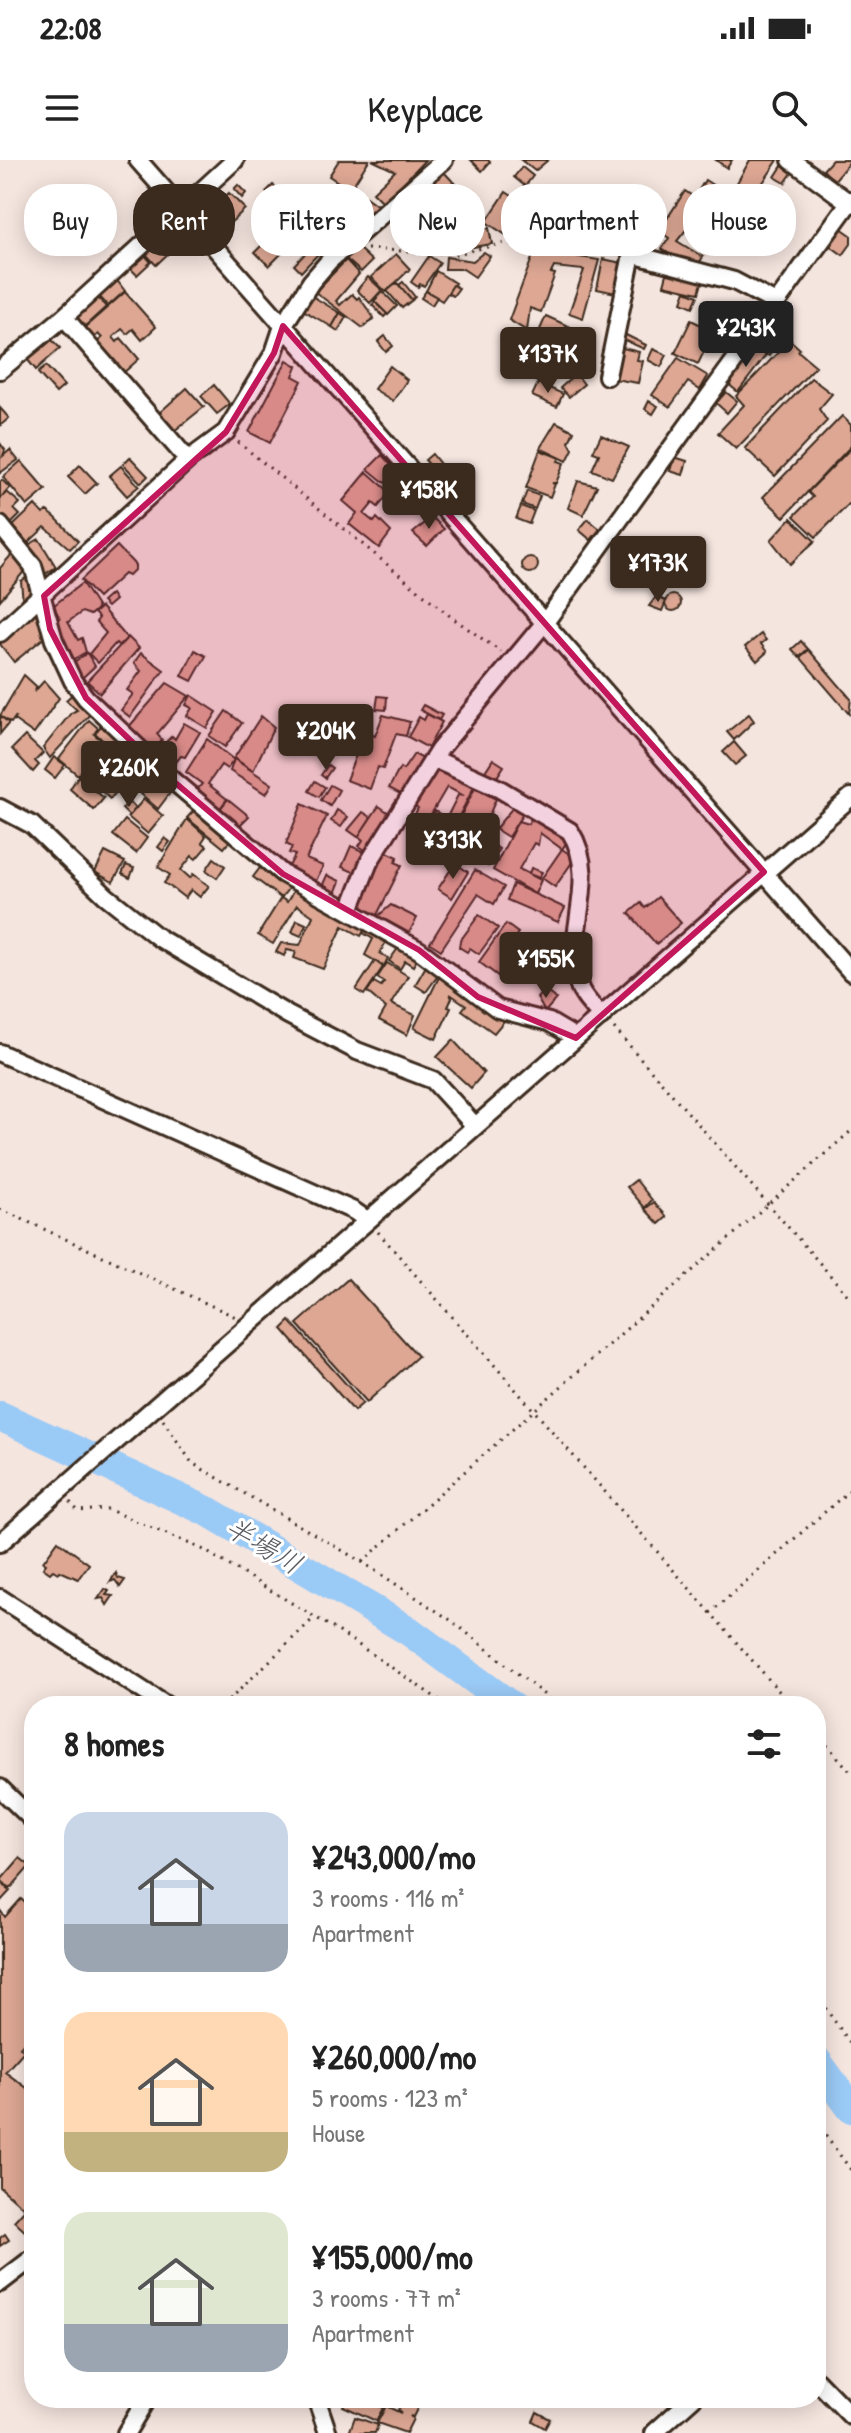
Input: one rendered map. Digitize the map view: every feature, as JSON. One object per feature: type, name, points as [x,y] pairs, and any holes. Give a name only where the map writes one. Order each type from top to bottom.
[{"type":"street","points":[[138,160],[160,184]]},
{"type":"street","points":[[208,184],[235,160]]},
{"type":"street","points":[[374,223],[444,160]]},
{"type":"street","points":[[350,910],[369,862],[434,759],[546,621],[774,302],[850,202],[791,160]]},
{"type":"street","points":[[0,370],[64,317],[133,253]]},
{"type":"street","points":[[222,256],[851,972]]},
{"type":"street","points":[[0,633],[44,596],[188,460],[226,432],[274,353],[283,326],[335,256]]},
{"type":"street","points":[[607,376],[629,256],[734,281],[774,302]]},
{"type":"street","points":[[64,317],[188,460]]},
{"type":"street","points":[[0,525],[24,552],[44,596],[50,629],[59,654],[86,698],[172,780],[283,874],[419,950],[498,1009],[549,1022],[576,1038]]},
{"type":"street","points":[[434,759],[498,788],[570,831],[577,841],[584,874],[576,936],[577,979],[579,989],[601,1017]]},
{"type":"street","points":[[0,1543],[851,797]]},
{"type":"street","points":[[0,808],[32,825],[106,896],[159,938],[288,1015],[357,1051],[433,1080],[475,1126]]},
{"type":"street","points":[[0,1053],[354,1211],[367,1220]]},
{"type":"street","points":[[0,1598],[152,1696]]},
{"type":"street","points":[[0,1788],[24,1811]]},
{"type":"street","points":[[0,2283],[24,2265]]},
{"type":"street","points":[[826,2390],[851,2416]]},
{"type":"street","points":[[126,2433],[141,2408]]},
{"type":"street","points":[[319,2408],[328,2433]]},
{"type":"street","points":[[654,2433],[682,2408]]},
{"type":"path","points":[[374,249],[407,249],[438,255],[501,244]]},
{"type":"path","points":[[226,432],[450,616],[513,660]]},
{"type":"path","points":[[601,1017],[851,1299]]},
{"type":"path","points":[[362,1562],[851,1131]]},
{"type":"path","points":[[0,1209],[232,1314],[246,1327]]},
{"type":"path","points":[[367,1220],[783,1696]]},
{"type":"path","points":[[154,1408],[192,1463],[362,1562],[452,1621],[546,1696]]},
{"type":"path","points":[[64,1487],[78,1511],[107,1509],[202,1549],[315,1617],[433,1696]]},
{"type":"path","points":[[710,1613],[851,1489]]},
{"type":"path","points":[[233,1696],[315,1617]]},
{"type":"path","points":[[826,1744],[851,1772]]},
{"type":"path","points":[[826,2009],[851,2044]]},
{"type":"path","points":[[826,2136],[851,2170]]},
{"type":"highlighted area","points":[[283,326],[764,872],[576,1038],[478,997],[419,950],[283,874],[172,780],[86,698],[50,629],[44,596],[226,432],[274,353]]},
{"type":"building","points":[[339,160],[369,160],[354,184],[341,184],[329,176]]},
{"type":"building","points":[[372,160],[425,160],[402,184],[390,184],[390,197],[384,203],[374,191],[395,171]]},
{"type":"building","points":[[471,160],[488,160],[490,162],[482,171]]},
{"type":"building","points":[[521,160],[548,160],[535,171]]},
{"type":"building","points":[[716,160],[732,160],[727,168]]},
{"type":"building","points":[[750,160],[778,160],[762,184],[736,184]]},
{"type":"building","points":[[832,160],[851,160],[834,181],[823,170]]},
{"type":"building","points":[[782,166],[792,173],[785,183],[775,177]]},
{"type":"building","points":[[522,167],[533,176],[527,184],[514,177]]},
{"type":"building","points":[[442,170],[455,184],[427,184]]},
{"type":"building","points":[[238,185],[246,193],[242,198],[235,190]]},
{"type":"building","points":[[683,194],[683,234],[677,241],[683,245],[683,256],[703,257],[697,266],[686,265],[667,252],[667,219]]},
{"type":"building","points":[[235,199],[245,209],[235,218]]},
{"type":"building","points":[[501,200],[501,232],[486,222]]},
{"type":"building","points":[[489,228],[492,244],[485,245],[485,229]]},
{"type":"building","points":[[841,228],[851,235],[851,244],[843,255],[829,245]]},
{"type":"building","points":[[485,253],[490,256],[475,277],[463,269],[445,269],[446,257],[473,261],[485,256]]},
{"type":"building","points":[[142,256],[151,262],[137,275],[129,267]]},
{"type":"building","points":[[148,256],[166,256],[156,265]]},
{"type":"building","points":[[259,256],[279,256],[269,266]]},
{"type":"building","points":[[303,256],[316,256],[301,272],[294,265]]},
{"type":"building","points":[[349,256],[367,256],[372,261],[361,272],[346,259]]},
{"type":"building","points":[[394,256],[398,256],[410,269],[386,292],[371,277]]},
{"type":"building","points":[[429,256],[440,263],[424,286],[420,284],[418,287],[411,282]]},
{"type":"building","points":[[533,256],[573,256],[599,260],[583,318],[569,313],[584,270],[554,267],[551,273],[555,274],[541,312],[530,308],[527,331],[509,320]]},
{"type":"building","points":[[603,259],[622,263],[616,293],[597,289]]},
{"type":"building","points":[[346,260],[359,274],[336,301],[340,305],[352,294],[357,299],[359,297],[374,318],[363,328],[315,292]]},
{"type":"building","points":[[668,270],[703,279],[699,293],[664,285]]},
{"type":"building","points":[[436,271],[455,283],[442,301],[426,291]]},
{"type":"building","points":[[368,277],[382,290],[370,303],[357,290]]},
{"type":"building","points":[[116,279],[125,291],[108,306],[98,295]]},
{"type":"building","points":[[403,282],[415,297],[412,300],[399,285]]},
{"type":"building","points":[[397,283],[412,300],[402,308],[387,291]]},
{"type":"building","points":[[453,285],[459,288],[453,296],[448,293]]},
{"type":"building","points":[[426,291],[437,297],[432,305],[421,298]]},
{"type":"building","points":[[686,291],[698,296],[693,307],[682,302]]},
{"type":"building","points":[[125,292],[156,327],[142,340],[133,329],[127,334],[122,329],[113,337],[117,342],[121,338],[139,359],[122,374],[95,344],[102,338],[98,334],[93,339],[84,328]]},
{"type":"building","points":[[383,292],[397,306],[388,315],[374,301]]},
{"type":"building","points":[[96,295],[106,307],[83,328],[75,314]]},
{"type":"building","points":[[312,296],[340,313],[332,327],[303,310]]},
{"type":"building","points":[[375,302],[387,314],[384,317],[372,305]]},
{"type":"building","points":[[340,313],[346,317],[338,331],[332,327]]},
{"type":"building","points":[[546,316],[579,331],[571,349],[538,334]]},
{"type":"building","points":[[691,320],[714,331],[698,364],[675,353]]},
{"type":"building","points":[[771,323],[785,332],[769,356],[755,347]]},
{"type":"building","points":[[723,327],[738,335],[726,354],[713,347]]},
{"type":"building","points":[[624,334],[646,345],[644,349],[622,339]]},
{"type":"building","points":[[385,336],[393,346],[386,352],[378,342]]},
{"type":"building","points":[[50,338],[60,348],[36,370],[27,359]]},
{"type":"building","points":[[790,340],[816,366],[736,449],[718,433],[744,405],[736,396]]},
{"type":"building","points":[[536,347],[556,357],[539,383],[521,373]]},
{"type":"building","points":[[619,347],[639,352],[637,360],[643,361],[638,383],[614,379]]},
{"type":"building","points":[[753,347],[766,355],[738,392],[727,383]]},
{"type":"building","points":[[653,349],[667,355],[661,367],[648,360]]},
{"type":"building","points":[[562,350],[581,358],[579,367],[559,358]]},
{"type":"building","points":[[678,358],[708,376],[700,390],[688,382],[670,407],[652,395]]},
{"type":"building","points":[[287,360],[297,366],[293,376],[302,381],[270,443],[249,432]]},
{"type":"building","points":[[46,366],[64,386],[56,393],[38,373]]},
{"type":"building","points":[[390,366],[407,380],[393,401],[374,389]]},
{"type":"building","points":[[576,374],[584,384],[569,397],[560,388]]},
{"type":"building","points":[[811,378],[832,394],[819,409],[827,421],[775,476],[745,448]]},
{"type":"building","points":[[538,383],[563,394],[557,407],[532,396]]},
{"type":"building","points":[[214,385],[230,404],[217,414],[201,396]]},
{"type":"building","points":[[187,388],[204,407],[174,431],[159,413]]},
{"type":"building","points":[[726,392],[737,401],[727,413],[716,403]]},
{"type":"building","points":[[649,401],[658,406],[653,414],[645,409]]},
{"type":"building","points":[[0,408],[9,418],[0,426]]},
{"type":"building","points":[[842,416],[851,425],[851,446],[784,517],[763,497]]},
{"type":"building","points":[[556,422],[574,431],[569,442],[573,449],[567,461],[540,448]]},
{"type":"building","points":[[601,435],[629,447],[612,478],[592,470],[599,454],[593,452]]},
{"type":"building","points":[[0,443],[5,450],[3,456],[10,450],[18,460],[0,473]]},
{"type":"building","points":[[851,448],[851,502],[816,537],[794,516],[813,497],[808,492]]},
{"type":"building","points":[[540,450],[560,458],[558,461],[564,463],[556,483],[552,483],[555,484],[550,497],[526,488]]},
{"type":"building","points":[[432,454],[440,464],[434,470],[425,460]]},
{"type":"building","points":[[382,455],[397,472],[385,483],[368,469]]},
{"type":"building","points":[[130,457],[148,476],[141,483],[123,464]]},
{"type":"building","points":[[674,457],[687,461],[683,475],[670,471]]},
{"type":"building","points":[[21,461],[46,490],[27,506],[3,477]]},
{"type":"building","points":[[80,465],[97,483],[85,494],[68,477]]},
{"type":"building","points":[[121,466],[139,486],[127,496],[109,476]]},
{"type":"building","points":[[367,472],[390,492],[378,507],[373,503],[364,514],[374,522],[377,518],[391,532],[379,548],[349,524],[357,513],[343,501]]},
{"type":"building","points":[[2,480],[10,488],[0,499],[0,482]]},
{"type":"building","points":[[578,481],[597,486],[583,515],[568,508]]},
{"type":"building","points":[[527,491],[540,496],[535,509],[522,504]]},
{"type":"building","points":[[7,492],[20,503],[14,509],[20,515],[10,525],[0,516],[0,499]]},
{"type":"building","points":[[35,505],[43,514],[47,511],[55,517],[78,541],[70,549],[45,527],[28,543],[13,526]]},
{"type":"building","points":[[521,506],[534,511],[529,524],[516,519]]},
{"type":"building","points":[[432,517],[444,529],[427,546],[413,533]]},
{"type":"building","points":[[791,518],[815,541],[790,564],[771,540]]},
{"type":"building","points":[[588,519],[600,529],[591,540],[579,530]]},
{"type":"building","points":[[39,539],[56,567],[42,576],[25,547]]},
{"type":"building","points":[[117,546],[135,565],[135,569],[128,576],[124,574],[98,598],[81,580]]},
{"type":"building","points":[[12,554],[27,568],[0,600],[0,568]]},
{"type":"building","points":[[530,557],[538,565],[530,573],[522,565]]},
{"type":"building","points":[[29,576],[35,598],[23,602],[21,581]]},
{"type":"building","points":[[82,583],[98,608],[90,615],[82,612],[68,622],[78,640],[82,638],[86,652],[72,660],[60,638],[57,627],[60,618],[53,606]]},
{"type":"building","points":[[111,594],[115,600],[107,607],[102,602]]},
{"type":"building","points":[[670,595],[676,595],[681,603],[679,609],[670,611],[665,606],[665,600]]},
{"type":"building","points":[[656,597],[666,601],[662,611],[649,606]]},
{"type":"building","points":[[101,607],[127,638],[119,646],[116,643],[98,663],[89,654],[106,633],[96,622],[99,618],[94,613]]},
{"type":"building","points":[[35,611],[43,619],[41,630],[46,636],[14,662],[0,644]]},
{"type":"building","points":[[761,634],[766,640],[761,644],[767,652],[757,661],[745,647]]},
{"type":"building","points":[[128,637],[139,648],[100,693],[87,681]]},
{"type":"building","points":[[801,641],[808,649],[799,657],[792,649]]},
{"type":"building","points":[[195,650],[206,656],[192,681],[182,676]]},
{"type":"building","points":[[809,650],[851,699],[849,714],[800,657]]},
{"type":"building","points":[[87,653],[95,666],[81,679],[70,665]]},
{"type":"building","points":[[141,653],[164,670],[130,717],[121,710],[133,694],[127,690],[141,671],[134,663]]},
{"type":"building","points":[[24,675],[37,687],[34,692],[44,681],[59,698],[34,734],[14,720],[16,716],[11,723],[0,716]]},
{"type":"building","points":[[167,683],[189,696],[157,734],[162,740],[160,743],[163,745],[172,736],[175,739],[184,723],[200,732],[185,757],[181,756],[170,770],[127,729]]},
{"type":"building","points":[[76,691],[93,711],[50,758],[43,748],[71,713],[77,710],[66,700]]},
{"type":"building","points":[[191,695],[217,712],[207,728],[187,716],[192,708],[186,705]]},
{"type":"building","points":[[378,696],[387,697],[386,710],[376,709]]},
{"type":"building","points":[[423,705],[442,715],[439,720],[420,710]]},
{"type":"building","points":[[226,711],[242,723],[225,747],[209,736]]},
{"type":"building","points":[[427,714],[442,722],[428,748],[408,737],[419,717],[424,720]]},
{"type":"building","points":[[749,714],[754,721],[734,740],[727,732]]},
{"type":"building","points":[[383,715],[410,722],[406,736],[396,734],[383,769],[378,767],[370,789],[346,780],[365,732],[375,736]]},
{"type":"building","points":[[0,716],[9,723],[0,734]]},
{"type":"building","points":[[261,716],[274,727],[253,771],[234,758]]},
{"type":"building","points":[[89,720],[98,728],[94,734],[105,743],[78,775],[59,759]]},
{"type":"building","points":[[105,721],[147,762],[137,773],[95,733]]},
{"type":"building","points":[[292,723],[312,733],[305,747],[285,736]]},
{"type":"building","points":[[25,736],[43,753],[35,761],[39,765],[33,772],[12,749]]},
{"type":"building","points":[[207,739],[234,760],[227,769],[221,765],[208,784],[227,799],[217,812],[195,792],[202,784],[186,772]]},
{"type":"building","points":[[734,742],[746,756],[735,765],[723,752]]},
{"type":"building","points":[[414,754],[425,760],[404,796],[389,788],[400,768],[403,770]]},
{"type":"building","points":[[54,757],[65,765],[55,778],[45,770]]},
{"type":"building","points":[[234,759],[272,784],[266,794],[230,771]]},
{"type":"building","points":[[493,759],[504,766],[495,780],[484,773]]},
{"type":"building","points":[[118,764],[131,776],[110,799],[97,787]]},
{"type":"building","points":[[328,765],[332,768],[325,778],[321,775]]},
{"type":"building","points":[[434,769],[474,787],[456,822],[448,815],[458,795],[464,796],[447,787],[426,823],[414,816],[418,808],[410,803]]},
{"type":"building","points":[[157,775],[173,789],[158,809],[141,794]]},
{"type":"building","points":[[78,776],[104,798],[94,810],[70,789]]},
{"type":"building","points":[[315,781],[325,787],[319,797],[309,791]]},
{"type":"building","points":[[330,785],[339,790],[330,806],[321,800]]},
{"type":"building","points":[[475,788],[496,799],[479,839],[455,827]]},
{"type":"building","points":[[144,799],[163,816],[148,834],[128,817]]},
{"type":"building","points":[[228,799],[249,816],[237,828],[217,813]]},
{"type":"building","points":[[128,802],[136,808],[129,816],[122,809]]},
{"type":"building","points":[[302,804],[327,816],[306,859],[323,866],[316,881],[288,868],[295,855],[289,853],[292,847],[286,844]]},
{"type":"building","points":[[379,806],[392,815],[368,852],[359,846],[363,840],[358,836]]},
{"type":"building","points":[[514,806],[524,812],[508,837],[495,829]]},
{"type":"building","points":[[196,808],[232,838],[224,848],[187,818]]},
{"type":"building","points":[[337,810],[348,817],[341,827],[331,821]]},
{"type":"building","points":[[435,811],[455,823],[448,835],[428,824]]},
{"type":"building","points":[[363,812],[371,817],[358,837],[348,830]]},
{"type":"building","points":[[532,816],[569,839],[562,849],[540,833],[538,845],[534,843],[519,869],[541,880],[535,894],[493,870],[518,821],[528,824]]},
{"type":"building","points":[[187,819],[206,836],[202,842],[207,846],[196,859],[192,856],[181,870],[190,878],[193,874],[209,886],[200,897],[191,890],[185,898],[164,883],[170,875],[158,867]]},
{"type":"building","points":[[125,820],[147,838],[136,853],[113,835]]},
{"type":"building","points":[[418,826],[429,831],[423,844],[412,839]]},
{"type":"building","points":[[472,836],[482,844],[485,839],[499,849],[488,866],[471,855],[465,845]]},
{"type":"building","points":[[165,838],[170,842],[163,851],[158,847]]},
{"type":"building","points":[[450,841],[459,847],[450,861],[441,855]]},
{"type":"building","points":[[351,846],[367,853],[358,874],[342,867]]},
{"type":"building","points":[[562,849],[575,858],[555,887],[542,878]]},
{"type":"building","points":[[385,851],[398,857],[395,862],[402,865],[377,915],[359,906]]},
{"type":"building","points":[[105,852],[125,862],[113,882],[95,872]]},
{"type":"building","points":[[214,858],[225,866],[217,878],[206,870]]},
{"type":"building","points":[[455,863],[468,872],[452,898],[438,889]]},
{"type":"building","points":[[263,864],[291,885],[281,898],[253,877]]},
{"type":"building","points":[[126,865],[134,868],[130,878],[122,874]]},
{"type":"building","points":[[531,868],[542,872],[539,878],[529,874]]},
{"type":"building","points":[[475,870],[504,887],[494,904],[478,894],[441,950],[430,943]]},
{"type":"building","points":[[327,875],[340,881],[334,896],[321,889]]},
{"type":"building","points":[[513,884],[565,908],[558,922],[507,900]]},
{"type":"building","points":[[295,888],[367,926],[361,936],[343,926],[323,969],[294,958],[296,952],[287,950],[284,956],[276,952],[281,943],[300,945],[313,916],[297,905],[273,944],[258,935],[281,898],[287,902]]},
{"type":"building","points":[[658,897],[681,923],[656,944],[629,913],[641,903],[645,908]]},
{"type":"building","points":[[391,905],[417,918],[409,933],[378,916]]},
{"type":"building","points":[[479,915],[498,928],[479,954],[470,948],[467,952],[459,947]]},
{"type":"building","points":[[297,920],[306,924],[301,936],[292,932]]},
{"type":"building","points":[[368,924],[389,936],[380,953],[388,958],[384,966],[365,955],[373,939],[363,933]]},
{"type":"building","points":[[506,924],[518,933],[515,937],[522,942],[515,951],[519,954],[514,963],[510,960],[498,976],[479,962]]},
{"type":"building","points":[[401,944],[419,956],[413,966],[405,961],[400,969],[389,961]]},
{"type":"building","points":[[375,961],[383,967],[364,995],[356,990]]},
{"type":"building","points":[[429,961],[442,970],[426,992],[415,985]]},
{"type":"building","points":[[387,963],[408,976],[391,1004],[415,1015],[407,1035],[379,1020],[386,1008],[367,992],[374,982],[381,986],[384,982],[377,978]]},
{"type":"building","points":[[564,964],[570,968],[560,981],[555,976]]},
{"type":"building","points":[[439,977],[504,1021],[494,1033],[462,1010],[466,1005],[450,994],[452,998],[448,1007],[451,1008],[436,1039],[414,1028]]},
{"type":"building","points":[[544,990],[556,999],[545,1012],[537,998]]},
{"type":"building","points":[[453,1040],[484,1073],[471,1088],[437,1057]]},
{"type":"building","points":[[636,1180],[652,1200],[645,1208],[627,1187]]},
{"type":"building","points":[[654,1202],[667,1217],[659,1224],[645,1209]]},
{"type":"building","points":[[348,1279],[418,1356],[367,1402],[297,1324]]},
{"type":"building","points":[[290,1321],[363,1403],[354,1411],[282,1329]]},
{"type":"building","points":[[58,1541],[89,1564],[78,1579],[60,1571],[50,1573],[43,1568],[46,1564],[43,1562]]},
{"type":"building","points":[[116,1573],[118,1578],[125,1580],[120,1587],[115,1580],[110,1582]]},
{"type":"building","points":[[105,1589],[109,1591],[106,1595],[113,1596],[107,1605],[103,1598],[98,1599]]},
{"type":"building","points":[[20,1858],[24,1861],[24,1873],[10,1889],[1,1880]]},
{"type":"building","points":[[0,1883],[10,1891],[0,1902]]},
{"type":"building","points":[[21,1899],[24,1902],[24,2042],[20,2047],[24,2051],[5,2072],[24,2086],[24,2208],[0,2187],[0,1910],[5,1917]]},
{"type":"building","points":[[24,2210],[24,2230],[14,2221]]},
{"type":"building","points":[[5,2234],[9,2240],[0,2246],[0,2238]]},
{"type":"building","points":[[347,2408],[383,2408],[376,2421]]},
{"type":"building","points":[[385,2408],[401,2413],[398,2410],[418,2408],[413,2417],[410,2416],[413,2419],[406,2433],[377,2423]]},
{"type":"building","points":[[537,2412],[550,2419],[545,2428],[533,2421]]},
{"type":"building","points":[[355,2417],[378,2425],[375,2433],[349,2433]]},
{"type":"waterway","name":"半場川","points":[[0,1416],[209,1512],[409,1631],[497,1696]]},
{"type":"waterway","name":"半場川","points":[[826,2074],[851,2108]]}]
